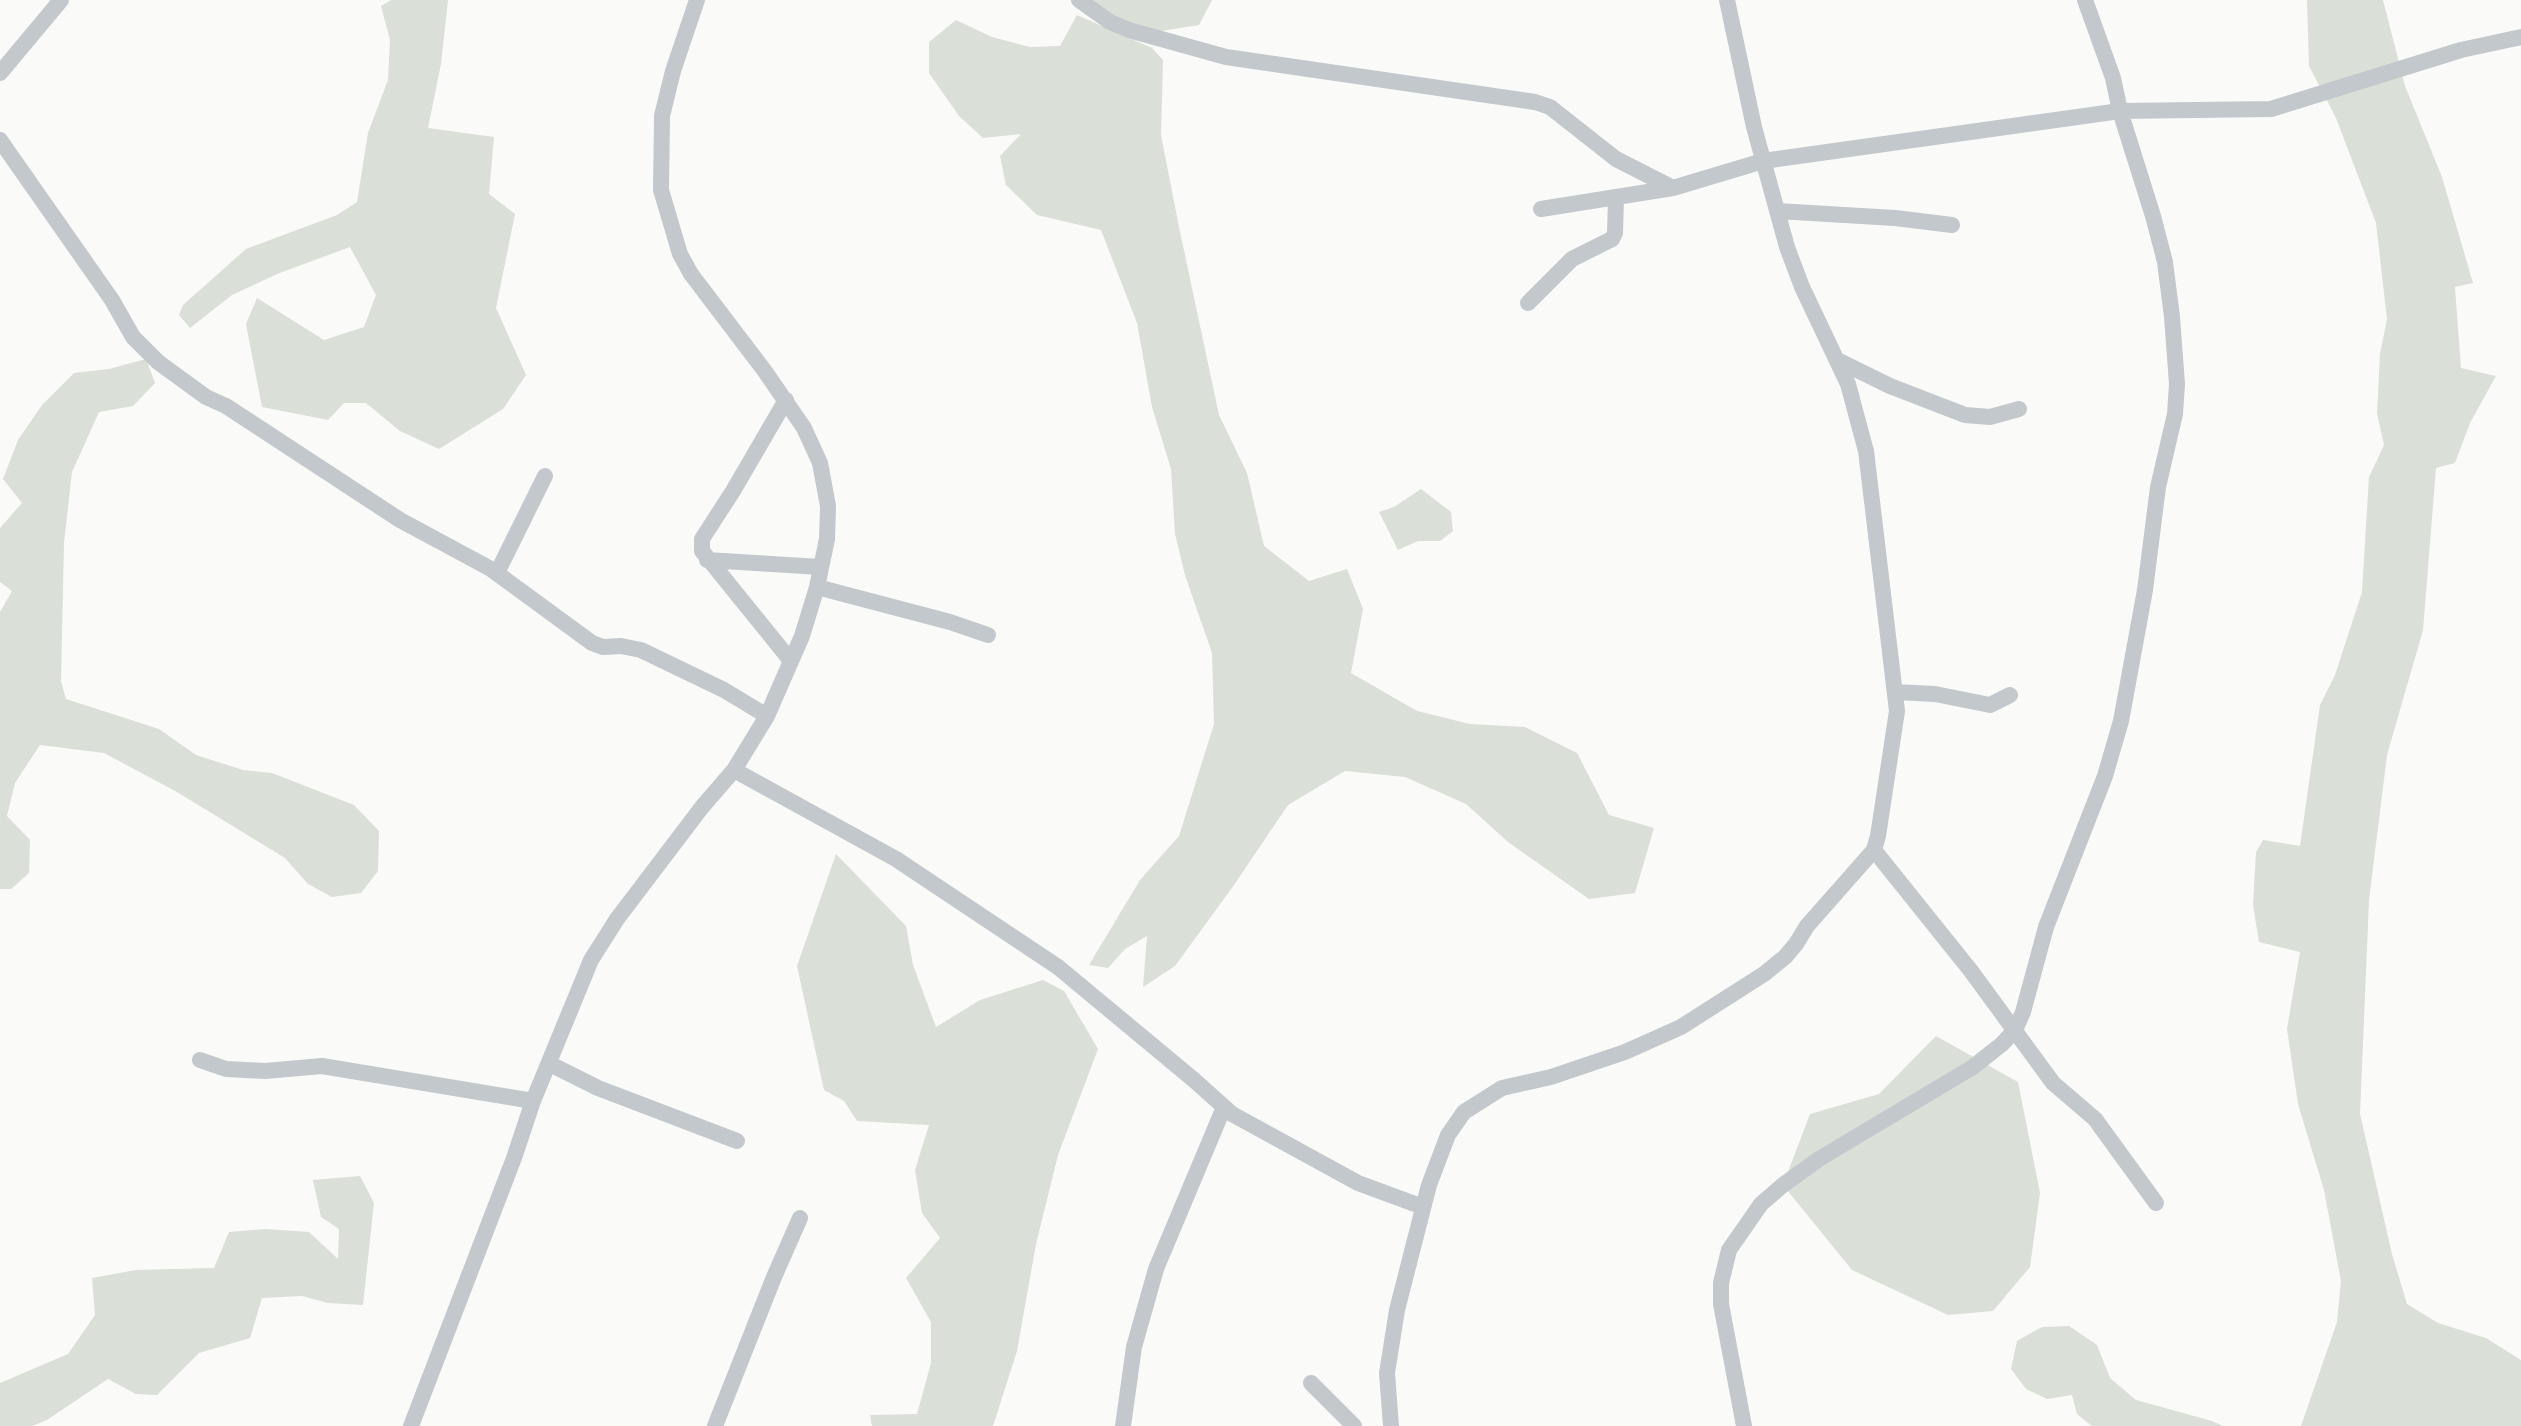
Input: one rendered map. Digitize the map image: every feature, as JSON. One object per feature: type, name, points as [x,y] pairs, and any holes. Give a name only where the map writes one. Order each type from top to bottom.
[{"type":"street","points":[[0,73],[61,0]]},
{"type":"street","points":[[411,1426],[514,1158],[533,1101],[591,960],[617,919],[683,832],[734,771],[767,716],[791,660],[817,587],[827,540],[828,506],[820,463],[804,428],[691,274],[680,254],[661,190],[662,116],[673,71],[696,0]]},
{"type":"street","points":[[1079,0],[1102,17],[1129,30],[1226,57],[1535,102],[1550,107],[1616,159],[1673,188]]},
{"type":"street","points":[[1391,1426],[1387,1373],[1390,1348],[1423,1207],[1448,1135],[1464,1112],[1502,1088],[1550,1077],[1625,1052],[1681,1027],[1764,974],[1796,944],[1807,926],[1874,850],[1878,836],[1897,711],[1866,451],[1853,400],[1802,287],[1777,211],[1727,0]]},
{"type":"street","points":[[1744,1426],[1721,1304],[1728,1250],[1761,1204],[1819,1159],[1973,1067],[2015,1030],[2023,1012],[2046,927],[2105,776],[2121,722],[2145,590],[2158,487],[2175,414],[2177,384],[2165,262],[2154,216],[2120,111],[2113,78],[2085,0]]},
{"type":"street","points":[[1541,209],[1673,188],[1763,161],[2120,111],[2271,109],[2461,50],[2521,37]]},
{"type":"street","points":[[0,140],[99,280],[133,337],[158,362],[206,397],[226,406],[400,520],[497,573],[592,643],[603,648],[621,646],[642,650],[724,690],[767,716]]},
{"type":"street","points":[[1528,303],[1572,259],[1612,239],[1615,233],[1616,199]]},
{"type":"street","points":[[1777,211],[1895,218],[1952,225]]},
{"type":"street","points":[[1837,360],[1890,386],[1965,415],[1990,416],[2019,409]]},
{"type":"street","points":[[786,400],[702,539],[702,551],[791,660]]},
{"type":"street","points":[[497,573],[545,476]]},
{"type":"street","points":[[707,560],[820,567]]},
{"type":"street","points":[[817,587],[950,622],[988,635]]},
{"type":"street","points":[[1895,692],[1925,693],[1990,705],[2010,695]]},
{"type":"street","points":[[734,771],[896,859],[1058,967],[1231,1114],[1358,1183],[1423,1207]]},
{"type":"street","points":[[1874,850],[2015,1030],[2053,1083],[2095,1119],[2156,1203]]},
{"type":"street","points":[[201,1060],[226,1069],[265,1071],[322,1066],[533,1101]]},
{"type":"street","points":[[550,1064],[598,1087],[737,1141]]},
{"type":"street","points":[[1123,1426],[1134,1347],[1156,1269],[1224,1107]]},
{"type":"street","points":[[715,1426],[800,1218]]},
{"type":"street","points":[[1311,1383],[1354,1426]]},
{"type":"shaded area","points":[[391,0],[448,0],[441,64],[428,128],[494,137],[489,194],[515,214],[496,308],[526,375],[503,409],[439,449],[400,431],[366,403],[344,403],[328,420],[262,407],[246,324],[257,298],[324,340],[364,327],[376,295],[350,247],[277,274],[232,295],[190,328],[179,315],[183,305],[246,249],[337,215],[357,202],[368,133],[388,80],[390,40],[381,6]]},
{"type":"shaded area","points":[[1088,0],[1212,0],[1199,25],[1161,31],[1124,22]]},
{"type":"shaded area","points":[[2307,0],[2383,0],[2405,86],[2442,177],[2473,283],[2455,287],[2461,368],[2496,376],[2470,423],[2455,463],[2436,468],[2423,630],[2387,755],[2369,900],[2360,1114],[2392,1254],[2407,1304],[2438,1323],[2486,1338],[2521,1360],[2521,1426],[2301,1426],[2337,1322],[2341,1281],[2324,1190],[2298,1104],[2287,1029],[2300,952],[2259,942],[2253,905],[2256,852],[2263,840],[2300,846],[2320,705],[2335,675],[2362,592],[2369,477],[2384,445],[2377,413],[2380,354],[2387,319],[2376,223],[2336,118],[2309,66]]},
{"type":"shaded area","points":[[1077,15],[1152,48],[1163,60],[1161,135],[1179,227],[1219,415],[1247,473],[1264,546],[1309,581],[1347,569],[1363,609],[1351,673],[1417,711],[1470,724],[1525,727],[1577,753],[1609,815],[1654,828],[1635,893],[1589,899],[1508,842],[1466,804],[1405,777],[1345,771],[1288,805],[1175,966],[1143,987],[1147,936],[1125,949],[1108,968],[1089,965],[1140,880],[1179,836],[1214,724],[1212,653],[1185,575],[1175,534],[1171,469],[1152,407],[1137,323],[1101,230],[1037,215],[1006,185],[1000,156],[1021,134],[983,138],[959,116],[929,73],[929,42],[956,20],[992,37],[1030,47],[1060,46]]},
{"type":"shaded area","points":[[146,359],[155,383],[133,406],[99,412],[72,472],[64,543],[61,681],[66,699],[159,729],[196,755],[243,770],[272,773],[354,805],[379,831],[378,871],[361,893],[332,897],[308,884],[285,858],[177,792],[104,753],[40,745],[15,783],[7,816],[30,840],[29,873],[11,889],[0,889],[0,612],[12,591],[0,582],[0,528],[22,503],[3,479],[18,440],[42,405],[74,373],[109,369]]},
{"type":"shaded area","points":[[1421,489],[1451,512],[1453,531],[1440,541],[1418,541],[1398,550],[1379,512],[1394,507]]},
{"type":"shaded area","points":[[836,854],[906,926],[913,965],[936,1027],[980,1000],[1043,980],[1064,991],[1098,1049],[1058,1155],[1036,1244],[1017,1351],[993,1426],[872,1426],[870,1415],[917,1414],[931,1363],[931,1322],[906,1278],[940,1238],[922,1213],[915,1170],[929,1125],[857,1121],[844,1101],[824,1090],[797,966]]},
{"type":"shaded area","points":[[1936,1036],[2018,1082],[2040,1193],[2030,1267],[1993,1311],[1948,1315],[1852,1270],[1783,1185],[1810,1114],[1879,1094]]},
{"type":"shaded area","points":[[360,1176],[374,1203],[363,1305],[328,1303],[302,1296],[262,1298],[250,1338],[199,1353],[157,1395],[136,1394],[108,1379],[47,1420],[32,1426],[0,1426],[0,1383],[68,1354],[95,1315],[92,1278],[136,1270],[214,1268],[229,1232],[266,1229],[309,1232],[338,1259],[339,1229],[321,1217],[313,1180]]},
{"type":"shaded area","points":[[2069,1326],[2097,1345],[2110,1378],[2136,1400],[2223,1426],[2092,1426],[2077,1414],[2072,1395],[2047,1399],[2026,1389],[2011,1369],[2017,1341],[2042,1327]]}]
